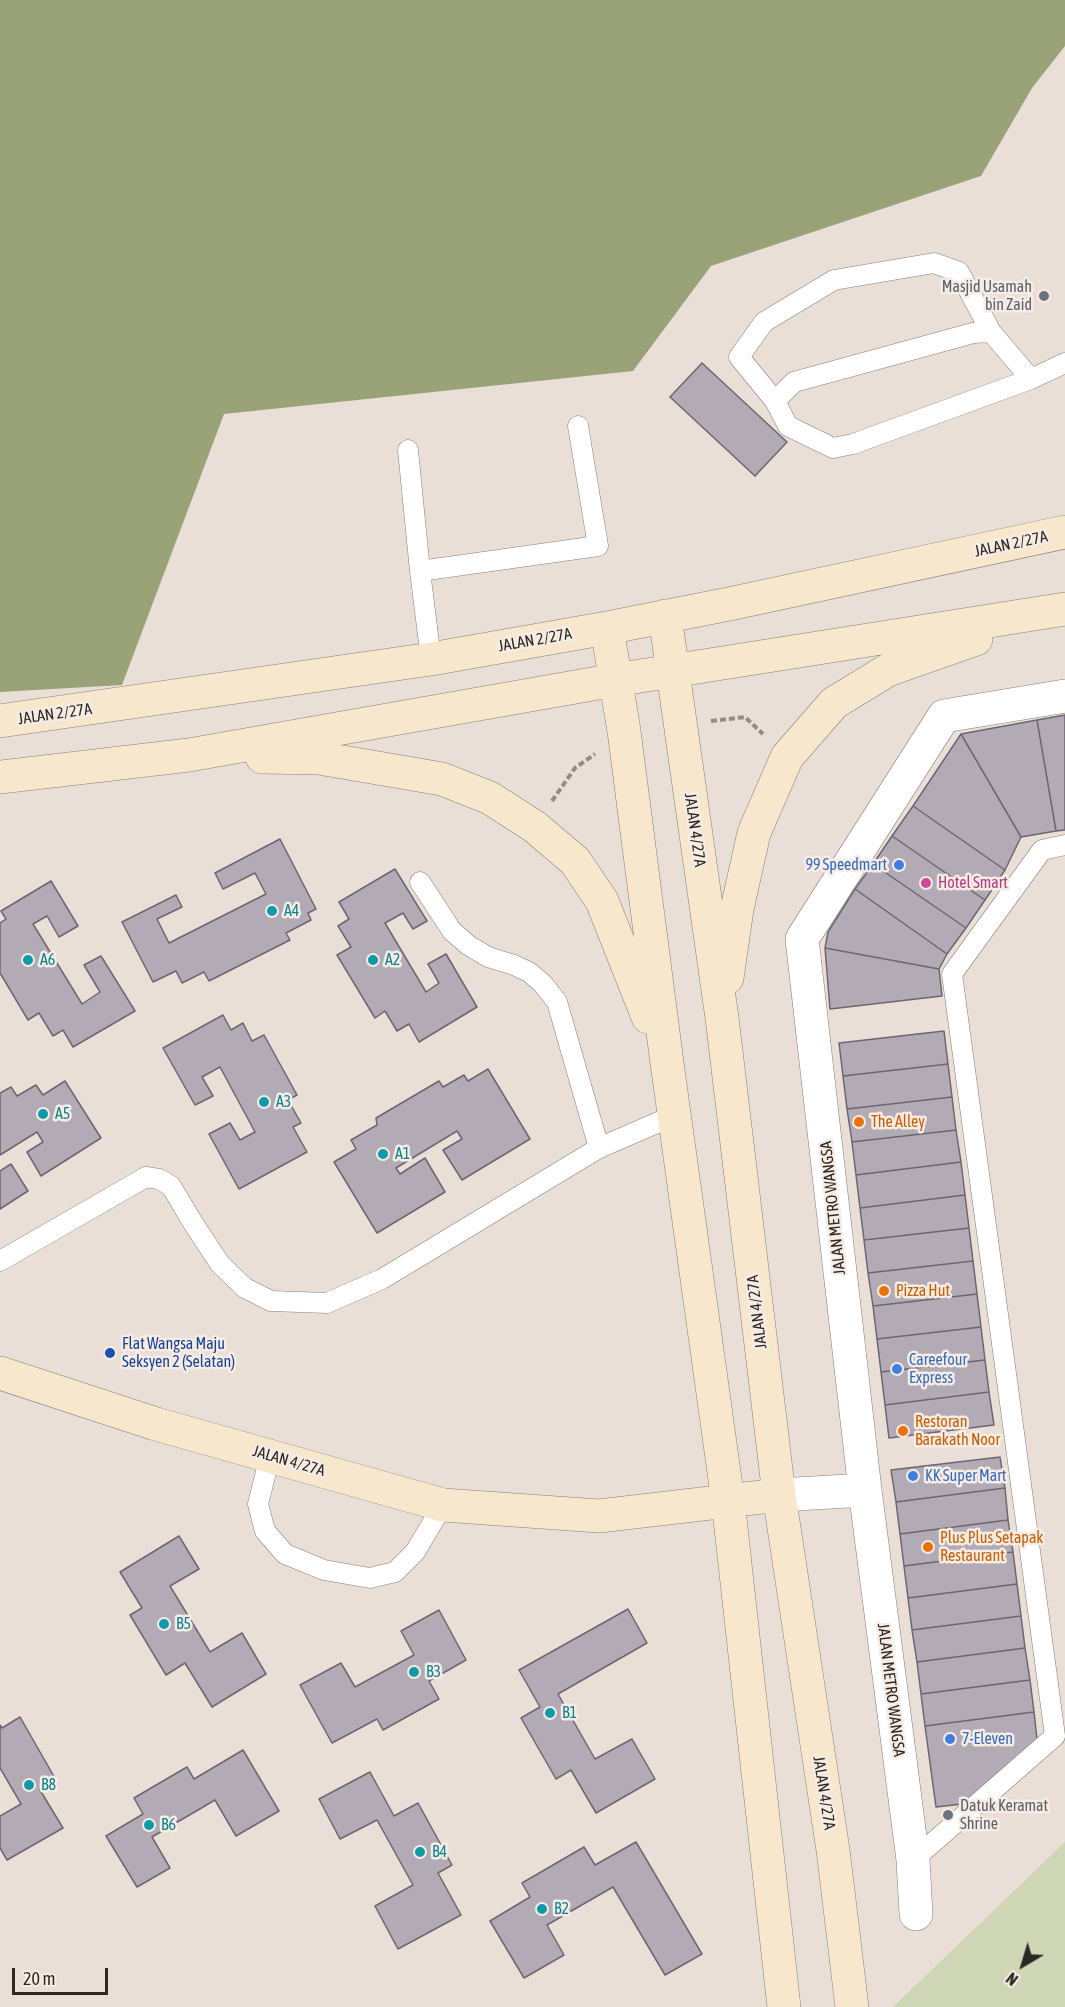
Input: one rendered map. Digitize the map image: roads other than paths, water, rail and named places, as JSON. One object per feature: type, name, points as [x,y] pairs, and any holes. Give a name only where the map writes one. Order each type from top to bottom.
[{"type":"street","name":"JALAN 2/27A","points":[[0,721],[431,659],[608,628],[741,602],[1065,532]]},
{"type":"street","points":[[0,777],[189,755],[615,680],[1061,610]]},
{"type":"street","points":[[722,1018],[737,909],[754,833],[787,758],[834,703],[888,670],[1061,610]]},
{"type":"street","name":"JALAN 4/27A","points":[[665,616],[722,1018],[779,1495],[833,1850],[852,2007]]},
{"type":"street","points":[[608,628],[624,731],[667,1063],[728,1501],[784,2007]]},
{"type":"street","name":"JALAN METRO WANGSA","points":[[916,1914],[913,1860],[865,1490],[802,939],[944,716],[1065,696]]},
{"type":"street","points":[[189,755],[319,758],[442,779],[490,798],[535,827],[575,861],[602,901],[667,1063]]},
{"type":"street","name":"JALAN 4/27A","points":[[0,1373],[121,1413],[443,1505],[599,1516],[779,1495]]},
{"type":"street","points":[[779,1495],[865,1490]]},
{"type":"lane","points":[[1031,379],[991,332],[959,272],[934,262],[834,280],[764,322],[739,357],[775,401],[788,426],[833,448],[853,444],[1031,379],[1065,363]]},
{"type":"lane","points":[[775,401],[794,382],[973,333],[991,332]]},
{"type":"lane","points":[[420,572],[598,546],[578,426]]},
{"type":"lane","points":[[408,450],[431,659]]},
{"type":"lane","points":[[913,1860],[1056,1736],[952,974],[1042,850],[1065,845]]},
{"type":"lane","points":[[420,882],[452,931],[468,945],[488,957],[529,972],[543,984],[556,1002],[599,1148]]},
{"type":"lane","points":[[0,1261],[146,1177],[159,1179],[171,1186],[220,1264],[245,1288],[271,1301],[327,1303],[382,1279],[599,1148],[675,1115]]},
{"type":"lane","points":[[270,1456],[258,1504],[265,1531],[285,1554],[324,1570],[370,1578],[395,1572],[415,1552],[443,1505]]},
{"type":"place","name":"Masjid Usamah bin Zaid","points":[[1044,296]]},
{"type":"place","name":"99 Speedmart","points":[[899,865]]},
{"type":"place","name":"Hotel Smart","points":[[926,883]]},
{"type":"place","name":"A4","points":[[272,911]]},
{"type":"place","name":"A6","points":[[28,960]]},
{"type":"place","name":"A2","points":[[373,960]]},
{"type":"place","name":"A3","points":[[264,1102]]},
{"type":"place","name":"A5","points":[[43,1114]]},
{"type":"place","name":"The Alley","points":[[859,1122]]},
{"type":"place","name":"A1","points":[[383,1154]]},
{"type":"place","name":"Pizza Hut","points":[[884,1291]]},
{"type":"place","name":"Flat Wangsa Maju Seksyen 2 (Selatan)","points":[[110,1353]]},
{"type":"place","name":"Careefour Express","points":[[897,1369]]},
{"type":"place","name":"Restoran Barakath Noor","points":[[903,1431]]},
{"type":"place","name":"KK Super Mart","points":[[913,1476]]},
{"type":"place","name":"Plus Plus Setapak Restaurant","points":[[928,1547]]},
{"type":"place","name":"B5","points":[[164,1624]]},
{"type":"place","name":"B3","points":[[414,1672]]},
{"type":"place","name":"B1","points":[[550,1713]]},
{"type":"place","name":"7-Eleven","points":[[950,1739]]},
{"type":"place","name":"B8","points":[[29,1785]]},
{"type":"place","name":"Datuk Keramat Shrine","points":[[948,1815]]},
{"type":"place","name":"B6","points":[[149,1825]]},
{"type":"place","name":"B4","points":[[420,1852]]},
{"type":"place","name":"B2","points":[[542,1909]]}]
